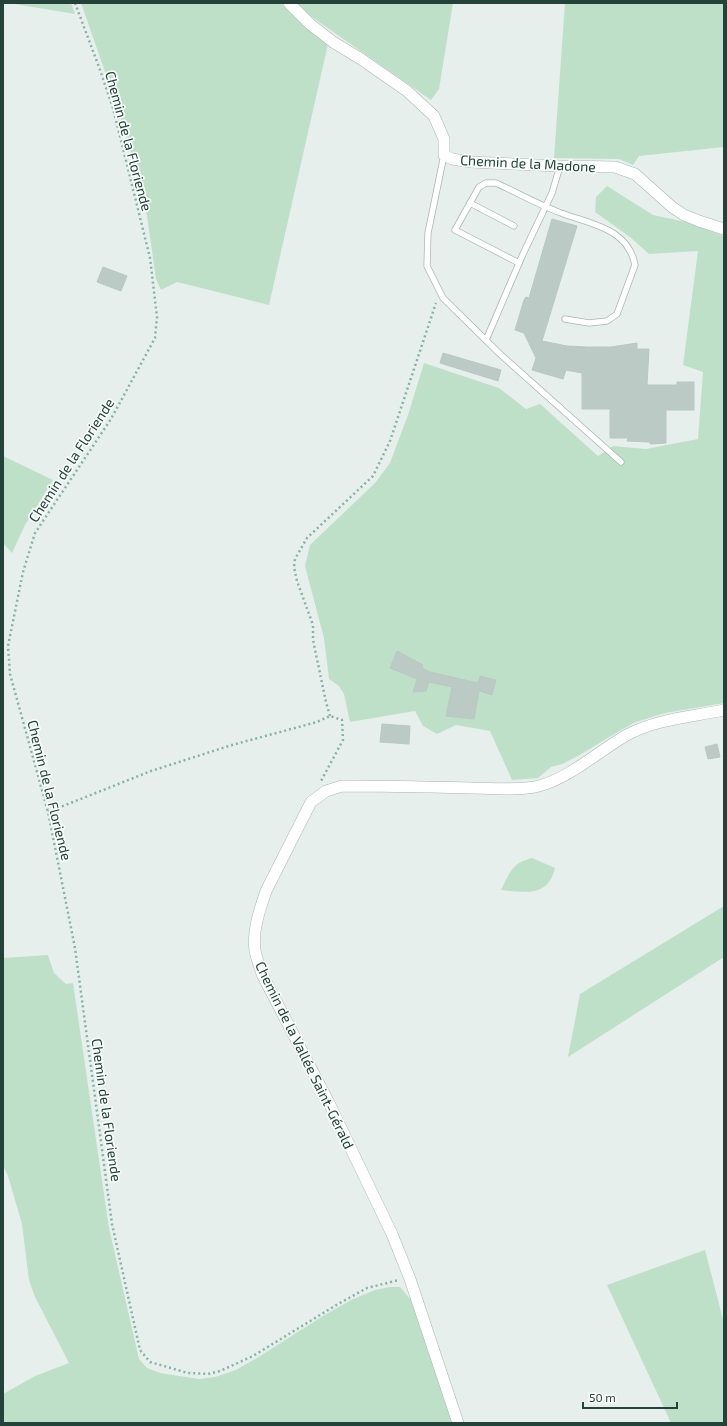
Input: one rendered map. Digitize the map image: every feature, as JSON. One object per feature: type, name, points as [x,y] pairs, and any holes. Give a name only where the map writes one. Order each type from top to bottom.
[{"type":"street","name":"Chemin de la Madone","points":[[289,3],[310,24],[333,42],[407,90],[434,116],[444,139],[444,155],[452,159],[470,162],[560,166],[615,166],[635,174],[672,207],[684,215],[724,229]]},
{"type":"street","name":"Chemin de la Vallée Saint-Gérald","points":[[458,1423],[410,1279],[392,1234],[333,1110],[262,974],[255,950],[255,935],[261,906],[266,891],[311,802],[326,791],[342,786],[527,788],[539,786],[560,778],[626,736],[647,727],[662,722],[724,710]]},
{"type":"lane","points":[[444,155],[428,233],[427,266],[443,298],[501,356],[621,462]]},
{"type":"lane","points":[[486,340],[519,263],[552,193],[560,166]]},
{"type":"lane","points":[[519,263],[455,230],[478,187],[486,182],[496,183],[561,213],[612,231],[624,242],[634,258],[635,265],[617,314],[607,321],[589,323],[565,319]]},
{"type":"lane","points":[[470,203],[514,226]]},
{"type":"path","name":"Chemin de la Floriende","points":[[75,3],[113,108],[150,258],[158,316],[155,338],[111,419],[35,533],[23,572],[12,620],[8,646],[10,674],[48,812],[75,948],[112,1224],[140,1350],[150,1362],[188,1373],[208,1374],[220,1371],[252,1356],[367,1288],[410,1279]]},
{"type":"path","points":[[330,716],[313,640],[313,625],[297,581],[294,567],[295,559],[306,538],[372,476],[390,441],[439,291]]},
{"type":"path","points":[[48,812],[151,771],[232,745],[317,722],[330,716],[342,720],[343,740],[317,788],[319,795]]},
{"type":"green space","points":[[8,3],[71,3],[75,14]]},
{"type":"green space","points":[[81,3],[281,3],[312,33],[328,44],[269,305],[177,282],[161,290],[156,279],[147,216],[132,157],[117,106]]},
{"type":"green space","points":[[297,3],[453,3],[439,89],[431,100],[309,15]]},
{"type":"green space","points":[[565,3],[724,3],[724,147],[639,156],[633,165],[619,159],[554,158]]},
{"type":"green space","points":[[607,186],[653,215],[686,222],[724,236],[724,703],[665,713],[636,722],[578,756],[562,764],[551,767],[538,778],[512,780],[490,731],[456,725],[437,734],[423,726],[415,711],[350,722],[344,694],[339,686],[329,679],[324,638],[305,566],[310,545],[375,483],[390,463],[408,415],[424,363],[499,388],[526,409],[540,404],[598,456],[613,446],[646,449],[698,439],[703,372],[683,365],[698,251],[649,254],[630,237],[595,212],[596,197]]},
{"type":"green space","points":[[3,456],[53,480],[25,525],[12,553],[3,543]]},
{"type":"green space","points":[[532,858],[555,868],[552,878],[547,884],[541,889],[527,892],[501,890],[512,869],[525,860]]},
{"type":"green space","points":[[724,906],[724,957],[568,1057],[580,994]]},
{"type":"green space","points":[[48,955],[54,973],[66,984],[73,983],[109,1228],[139,1359],[147,1368],[160,1373],[199,1379],[215,1377],[236,1370],[351,1300],[375,1290],[400,1287],[411,1300],[453,1423],[3,1423],[3,1394],[35,1376],[69,1363],[35,1297],[29,1280],[22,1224],[8,1176],[3,1165],[3,958]]},
{"type":"green space","points":[[705,1250],[724,1323],[724,1423],[671,1423],[607,1285]]},
{"type":"building","points":[[552,219],[577,226],[542,341],[567,346],[587,347],[611,347],[637,343],[637,349],[649,349],[647,385],[677,385],[677,382],[694,382],[694,410],[666,410],[666,443],[650,444],[650,442],[627,441],[628,438],[610,438],[610,409],[582,409],[582,373],[566,370],[563,379],[532,370],[536,358],[524,333],[515,330],[524,300],[526,297],[529,298]]},
{"type":"building","points":[[103,267],[127,276],[121,291],[97,282]]},
{"type":"building","points":[[443,353],[501,370],[498,381],[440,363]]},
{"type":"building","points":[[397,651],[423,665],[422,668],[430,672],[478,683],[480,676],[496,680],[492,695],[479,691],[474,719],[446,716],[452,687],[429,682],[426,691],[413,692],[417,679],[390,668]]},
{"type":"building","points":[[382,724],[410,726],[409,744],[380,742]]},
{"type":"building","points":[[717,744],[720,757],[708,759],[705,747]]}]
